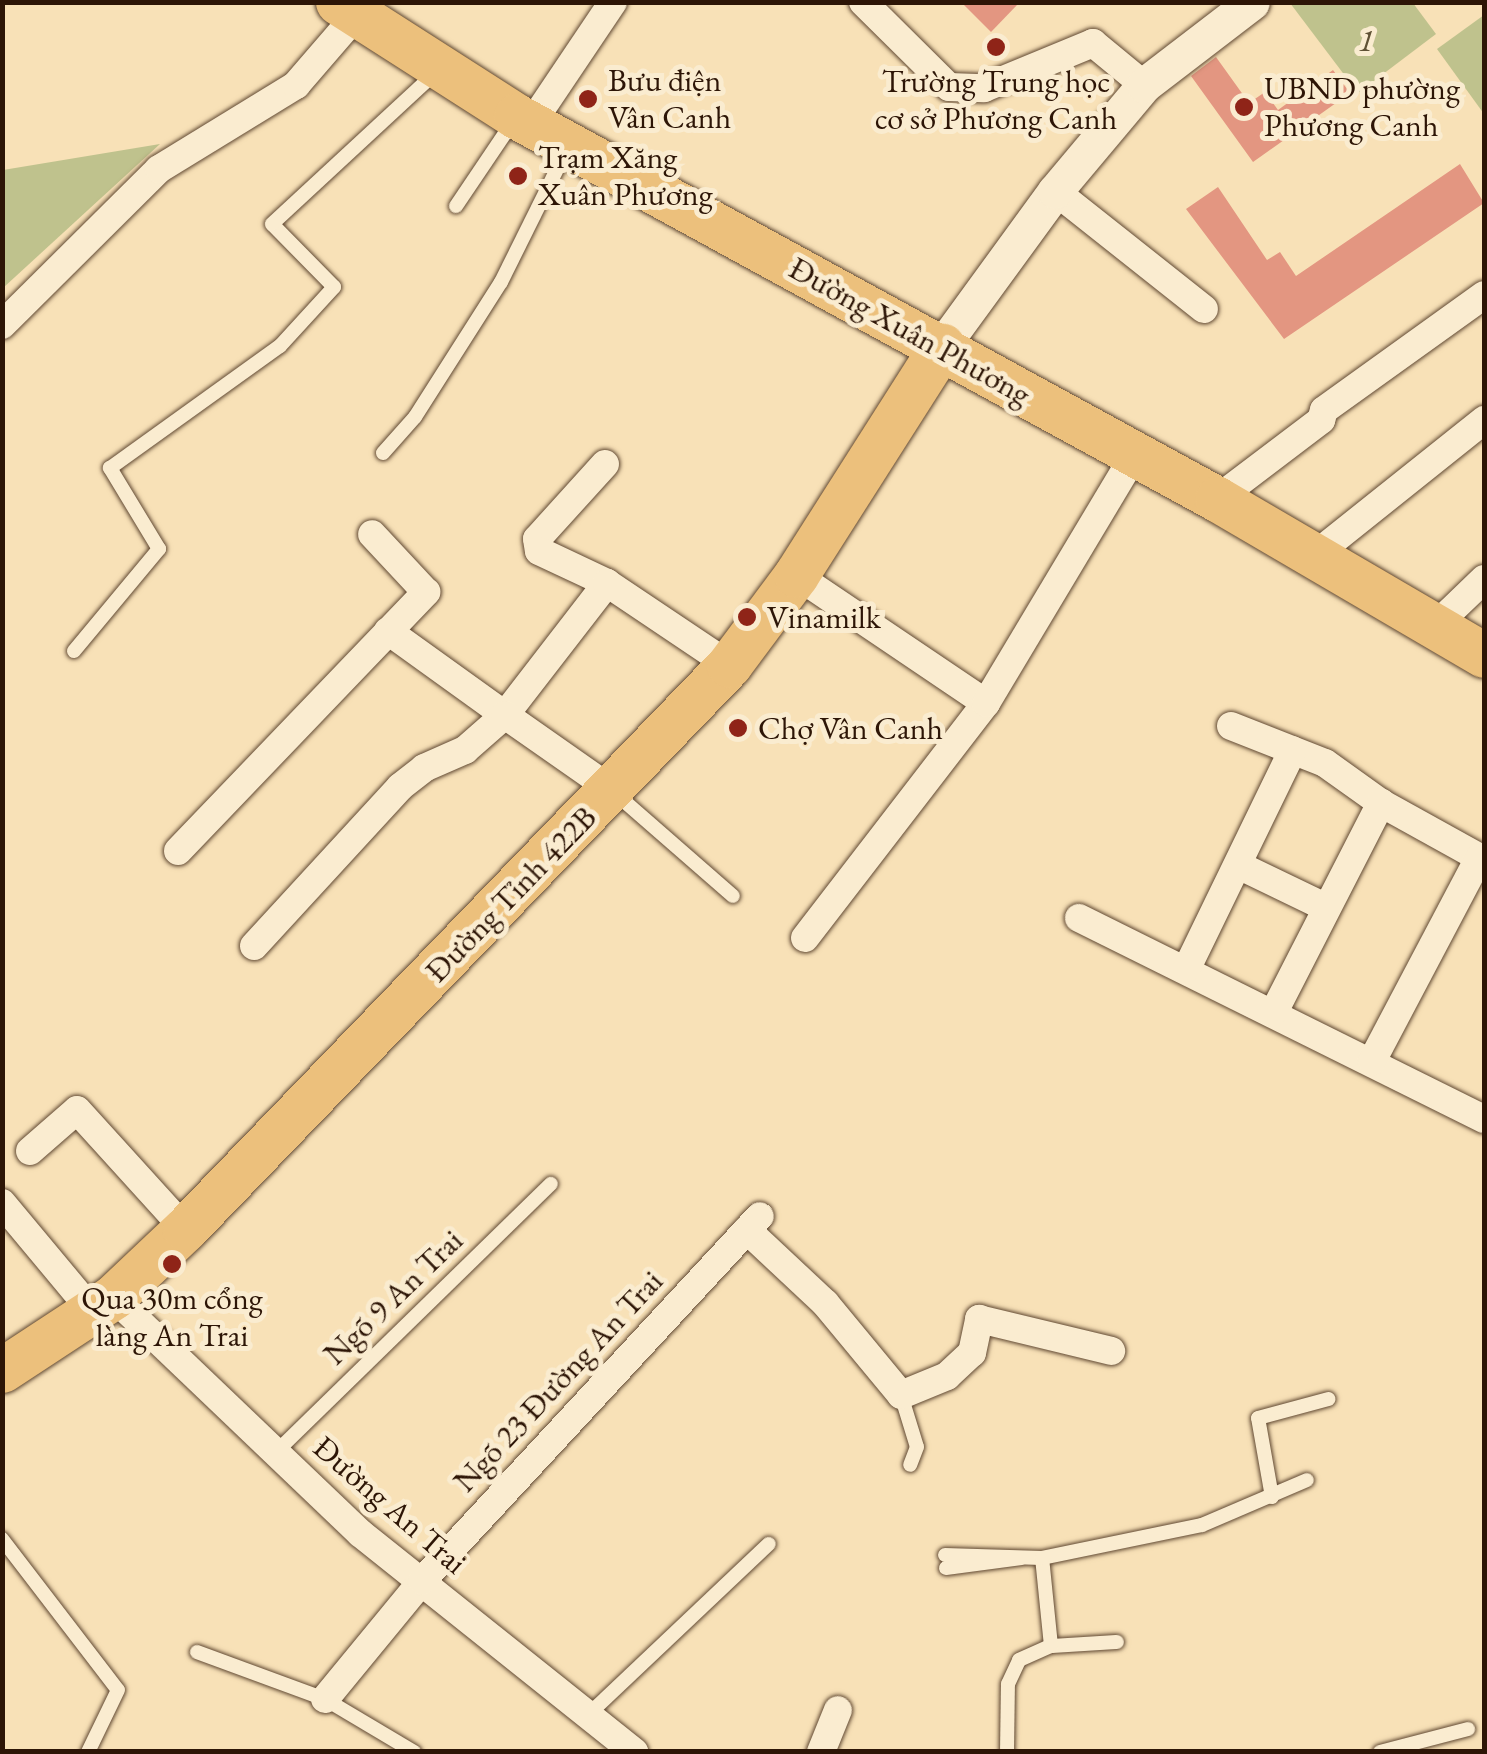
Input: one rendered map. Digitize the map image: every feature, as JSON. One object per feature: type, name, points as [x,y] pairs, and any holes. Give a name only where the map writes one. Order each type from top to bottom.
[{"type":"main road","name":"Đường Xuân Phương","points":[[354,7],[440,68],[538,128],[942,346],[1484,656]]},
{"type":"main road","name":"Đường Tỉnh 422B","points":[[2,1370],[102,1304],[185,1229],[729,665],[796,575],[942,346]]},
{"type":"street","points":[[538,128],[613,2]]},
{"type":"street","points":[[863,2],[950,87],[984,88],[1093,43],[1144,85]]},
{"type":"street","points":[[942,346],[1055,191],[1144,85],[1252,2]]},
{"type":"street","points":[[2,325],[159,169],[296,85],[354,7]]},
{"type":"street","points":[[1055,191],[1204,309]]},
{"type":"street","points":[[1217,500],[1321,420],[1324,410],[1484,295]]},
{"type":"street","points":[[1310,559],[1484,420]]},
{"type":"street","points":[[804,938],[986,703],[1134,457]]},
{"type":"street","points":[[606,464],[537,540],[539,551],[607,583],[729,665]]},
{"type":"street","points":[[178,851],[426,592],[372,534]]},
{"type":"street","points":[[796,575],[986,703]]},
{"type":"street","points":[[1432,629],[1484,579]]},
{"type":"street","points":[[254,946],[400,787],[424,768],[465,750],[505,715],[607,583]]},
{"type":"street","points":[[388,631],[612,790]]},
{"type":"street","points":[[1231,726],[1325,763],[1381,803],[1482,859],[1372,1061]]},
{"type":"street","points":[[1187,968],[1293,750]]},
{"type":"street","points":[[1275,1010],[1381,803]]},
{"type":"street","points":[[1238,865],[1326,907]]},
{"type":"street","points":[[1079,918],[1275,1010],[1484,1119]]},
{"type":"street","points":[[30,1151],[77,1110],[185,1229]]},
{"type":"street","name":"Đường An Trai","points":[[2,1203],[102,1304],[276,1452],[360,1533],[634,1752]]},
{"type":"street","name":"Ngõ 23 Đường An Trai","points":[[325,1699],[422,1580],[753,1223],[901,1395]]},
{"type":"street","points":[[901,1395],[947,1376],[972,1354],[980,1319],[1111,1351]]},
{"type":"street","points":[[821,1752],[838,1710]]},
{"type":"lane","points":[[74,651],[160,549],[110,468],[280,346],[334,287],[272,224],[440,68]]},
{"type":"lane","points":[[456,206],[538,128]]},
{"type":"lane","points":[[383,453],[415,417],[502,282],[538,128]]},
{"type":"lane","points":[[612,790],[733,896]]},
{"type":"lane","name":"Ngõ 9 An Trai","points":[[276,1452],[550,1184]]},
{"type":"lane","points":[[901,1395],[917,1447],[910,1465]]},
{"type":"lane","points":[[1272,1496],[1258,1418],[1329,1399]]},
{"type":"lane","points":[[945,1562],[1042,1558],[1202,1525],[1306,1480]]},
{"type":"lane","points":[[2,1539],[118,1690],[88,1752]]},
{"type":"lane","points":[[590,1713],[769,1544]]},
{"type":"lane","points":[[1042,1558],[1050,1646]]},
{"type":"lane","points":[[1007,1752],[1008,1684],[1019,1660],[1050,1646],[1117,1642]]},
{"type":"lane","points":[[197,1652],[325,1699],[414,1752]]},
{"type":"lane","points":[[1380,1752],[1468,1729]]},
{"type":"green space","name":"1","points":[[1290,3],[1413,3],[1436,34],[1358,93]]},
{"type":"green space","points":[[1484,15],[1484,114],[1437,49]]},
{"type":"green space","points":[[160,144],[3,288],[3,170]]},
{"type":"building","name":"Trường Trung học cơ sở Phương Canh","points":[[961,2],[1020,2],[991,32]]},
{"type":"building","name":"UBND phường Phương Canh","points":[[1216,57],[1249,103],[1265,92],[1278,110],[1333,70],[1350,93],[1253,162],[1191,76]]},
{"type":"building","points":[[1460,164],[1484,203],[1284,339],[1186,209],[1218,187],[1267,260],[1280,252],[1296,276]]},
{"type":"place","name":"Trường Trung học cơ sở Phương Canh","points":[[996,47]]},
{"type":"place","name":"Bưu điện Vân Canh","points":[[588,99]]},
{"type":"place","name":"UBND phường Phương Canh","points":[[1244,107]]},
{"type":"place","name":"Trạm Xăng Xuân Phương","points":[[518,176]]},
{"type":"place","name":"Vinamilk","points":[[747,617]]},
{"type":"place","name":"Chợ Vân Canh","points":[[738,728]]},
{"type":"place","name":"Qua 30m cổng làng An Trai","points":[[172,1264]]}]
